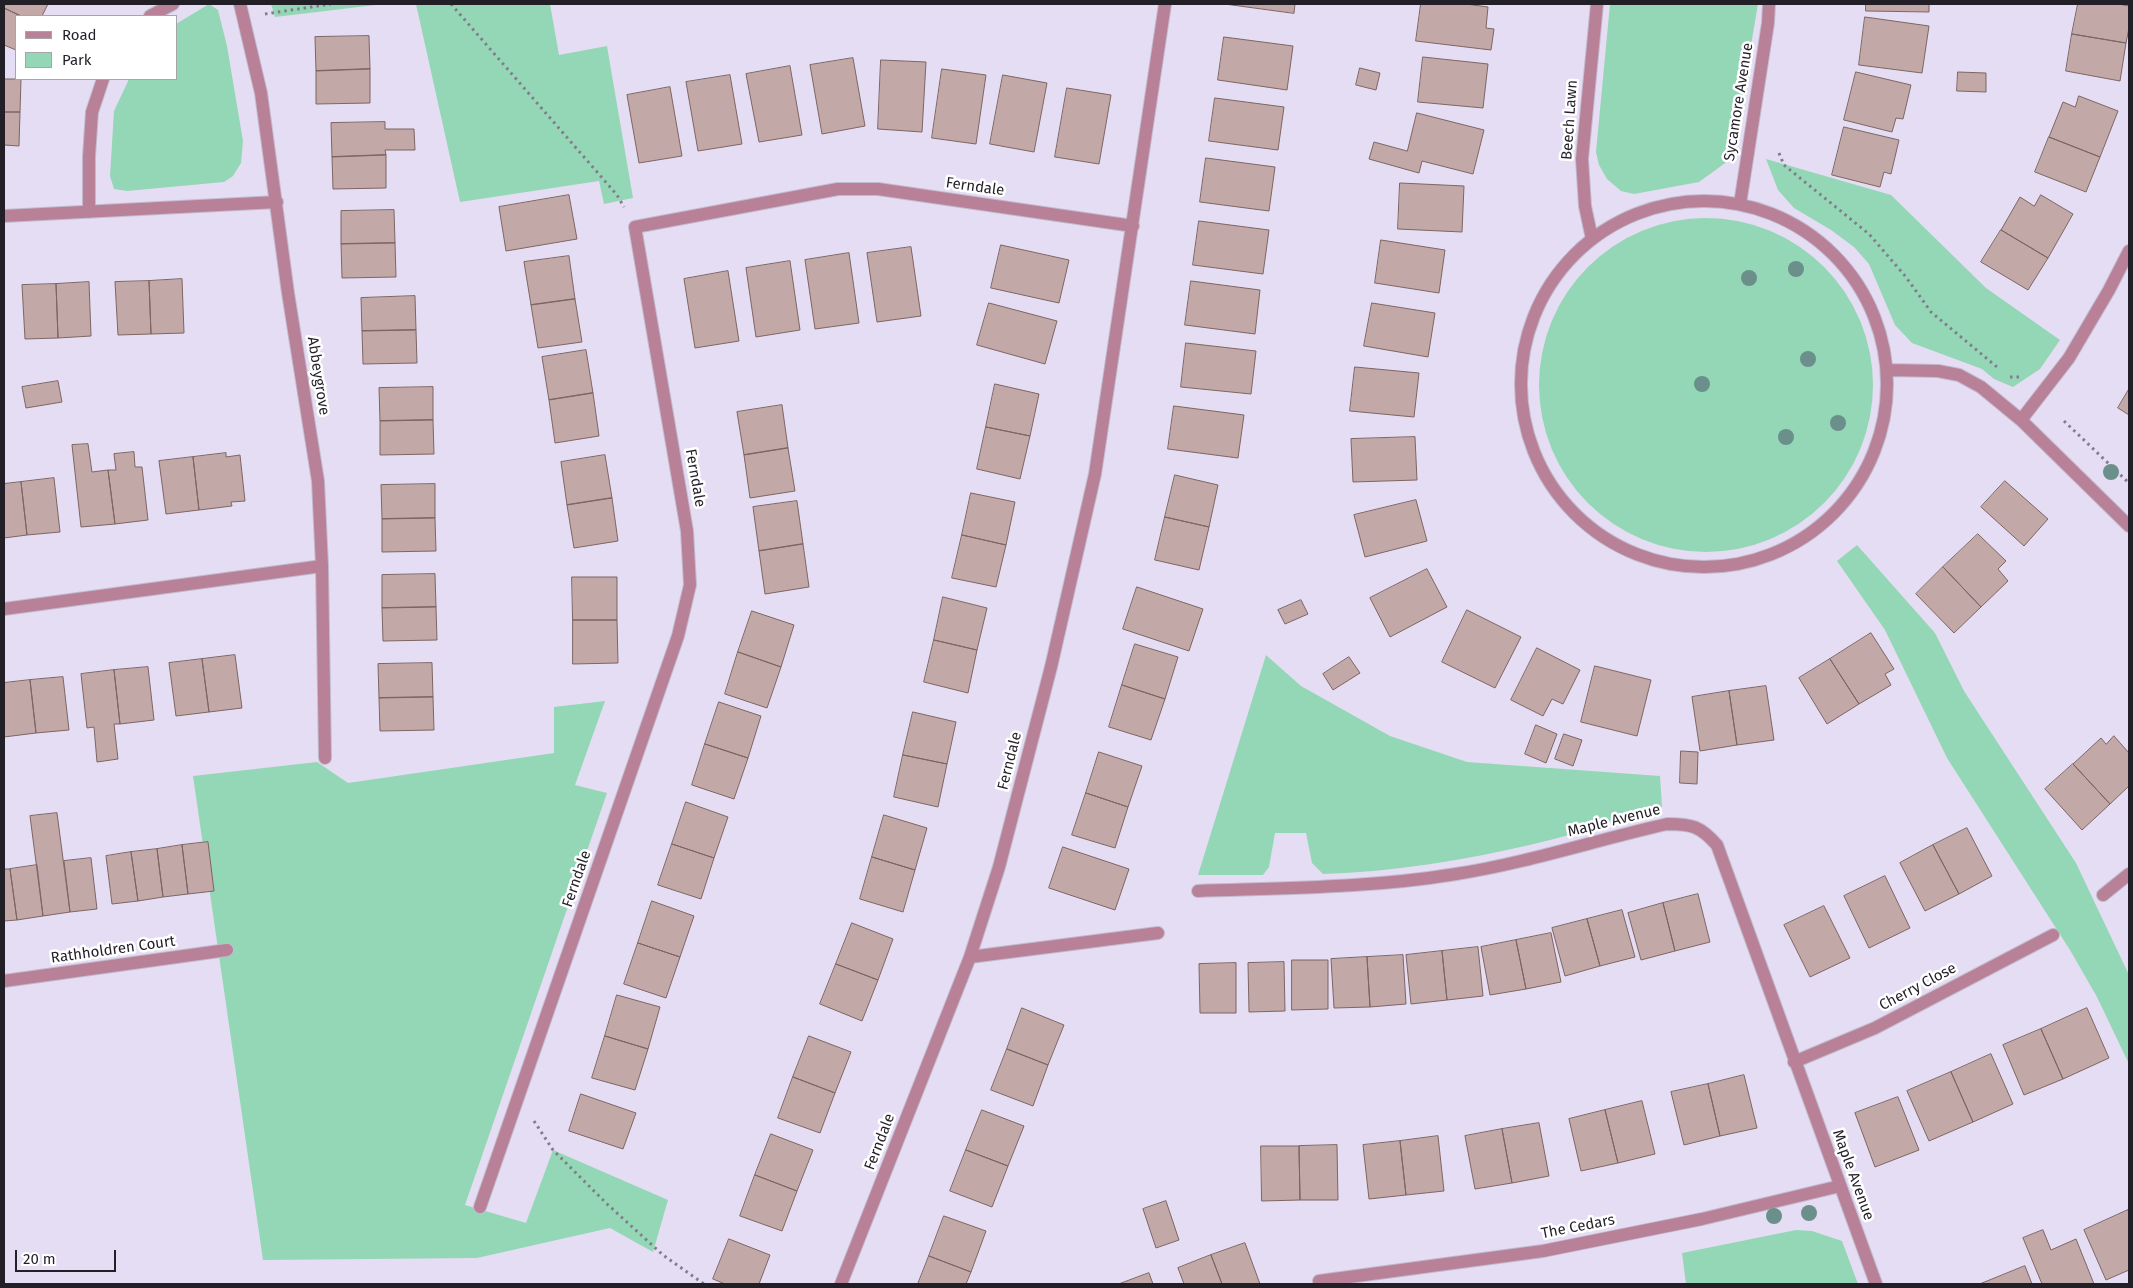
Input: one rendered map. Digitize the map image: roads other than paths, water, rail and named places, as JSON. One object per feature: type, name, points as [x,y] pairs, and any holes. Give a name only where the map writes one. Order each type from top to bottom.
[{"type":"street","points":[[152,15],[173,4]]},
{"type":"street","name":"Abbeygrove","points":[[240,4],[261,93],[288,293],[318,481],[322,566],[325,758]]},
{"type":"street","name":"Ferndale","points":[[841,1284],[970,957],[1004,848],[1051,666],[1095,474],[1165,4]]},
{"type":"street","name":"Beech Lawn","points":[[1592,239],[1585,206],[1582,159],[1596,4]]},
{"type":"street","name":"Sycamore Avenue","points":[[1740,204],[1770,4]]},
{"type":"street","points":[[88,212],[88,156],[92,112],[103,80]]},
{"type":"street","name":"Ferndale","points":[[480,1207],[678,636],[690,585],[687,531],[635,227],[838,189],[878,189],[1133,226]]},
{"type":"street","points":[[4,216],[277,202]]},
{"type":"street","points":[[1726,202],[1740,204],[1779,217],[1825,246],[1855,278],[1874,314],[1888,370],[1884,425],[1870,464],[1843,505],[1809,535],[1768,557],[1730,566],[1683,567],[1636,556],[1597,534],[1567,508],[1541,471],[1523,420],[1520,373],[1533,315],[1561,269],[1592,239],[1631,216],[1671,204],[1726,202]]},
{"type":"street","points":[[2021,420],[2069,358],[2110,290],[2129,251]]},
{"type":"street","points":[[1888,370],[1923,369],[1959,375],[1981,387],[2021,420],[2129,526]]},
{"type":"street","points":[[4,609],[322,566]]},
{"type":"street","name":"Maple Avenue","points":[[1198,891],[1376,884],[1456,874],[1538,857],[1667,824],[1688,824],[1704,831],[1717,845],[1876,1284]]},
{"type":"street","points":[[2103,895],[2129,874]]},
{"type":"street","points":[[970,957],[1158,932]]},
{"type":"street","name":"Cherry Close","points":[[1794,1062],[1876,1028],[2053,935]]},
{"type":"street","name":"Rathholdren Court","points":[[4,981],[227,950]]},
{"type":"street","name":"The Cedars","points":[[1319,1281],[1543,1251],[1702,1219],[1840,1186]]}]
